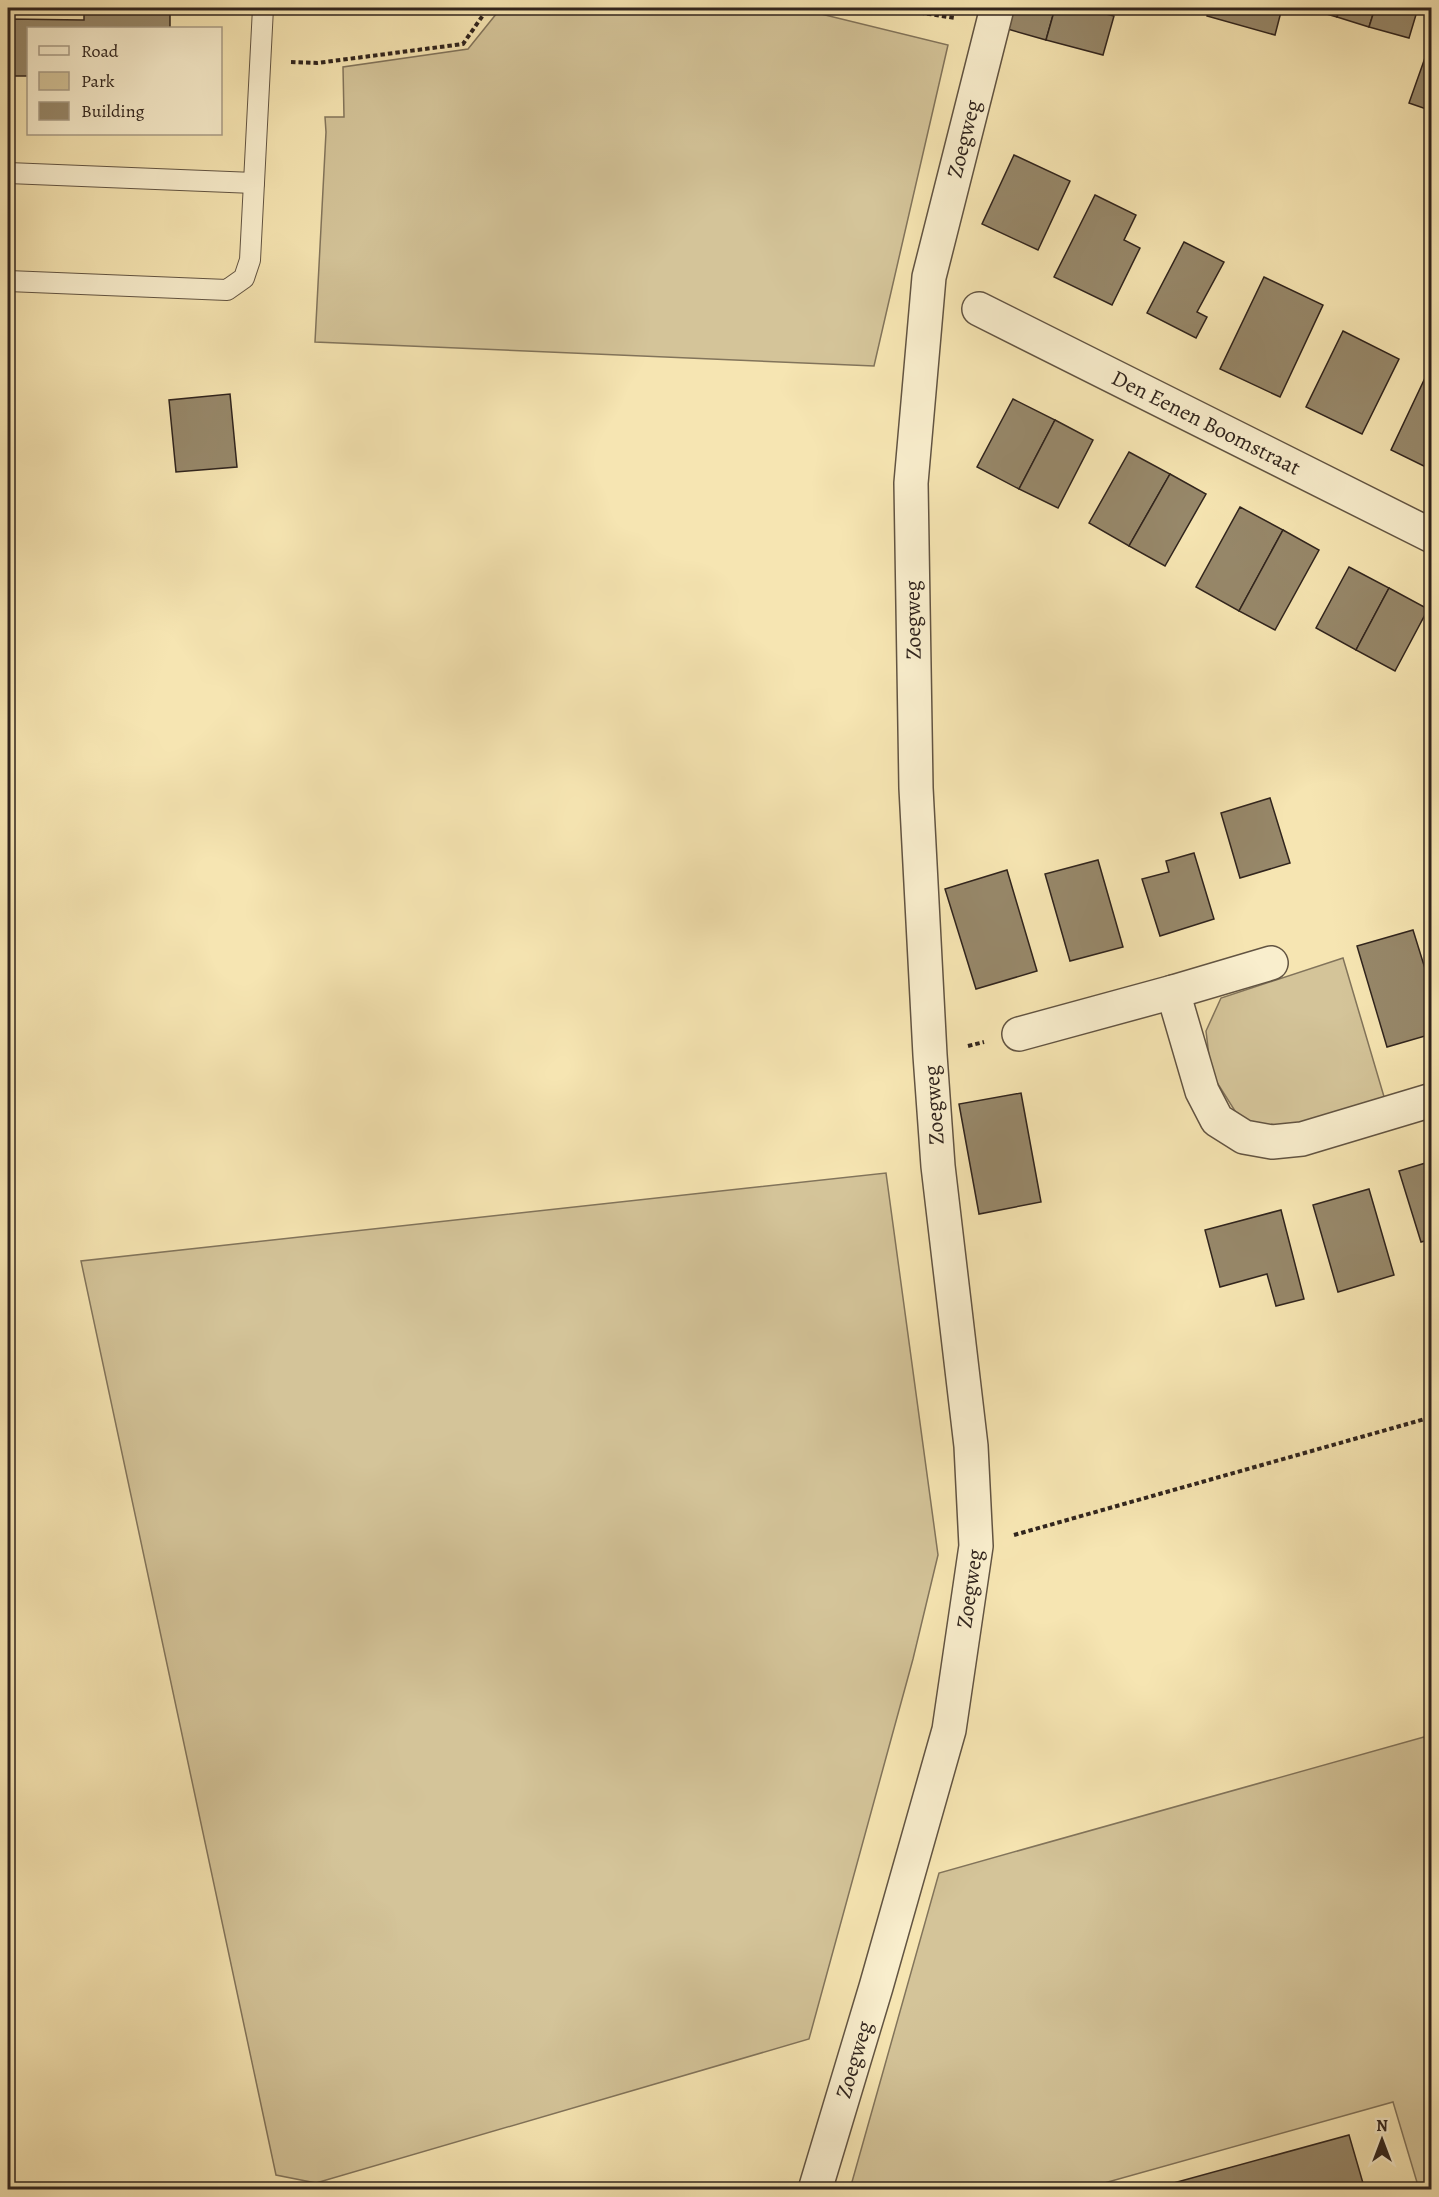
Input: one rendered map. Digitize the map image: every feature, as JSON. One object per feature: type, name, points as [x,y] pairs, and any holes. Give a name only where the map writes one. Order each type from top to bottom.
[{"type":"street","name":"Zoegweg","points":[[815,2190],[949,1730],[976,1545],[971,1446],[938,1166],[930,1055],[916,788],[911,483],[929,277],[994,18]]},
{"type":"street","name":"Den Eenen Boomstraat","points":[[979,309],[1431,536]]},
{"type":"street","points":[[1019,1034],[1271,963]]},
{"type":"street","points":[[1173,992],[1202,1091],[1217,1120],[1244,1137],[1272,1142],[1302,1139],[1431,1100]]},
{"type":"lane","points":[[8,281],[227,290],[244,278],[250,260],[263,8]]},
{"type":"lane","points":[[8,173],[254,183]]},
{"type":"path","points":[[260,60],[317,63],[463,44],[488,8]]},
{"type":"path","points":[[890,8],[967,20],[994,18]]},
{"type":"path","points":[[930,1055],[1019,1034]]},
{"type":"path","points":[[976,1545],[1431,1417]]},
{"type":"green space","points":[[501,8],[622,8],[817,13],[948,45],[874,366],[315,342],[325,117],[344,117],[343,67],[468,49]]},
{"type":"green space","points":[[1343,958],[1385,1100],[1290,1129],[1261,1130],[1235,1111],[1211,1073],[1206,1031],[1221,998]]},
{"type":"green space","points":[[886,1173],[938,1555],[913,1659],[809,2039],[316,2183],[276,2175],[81,1261]]},
{"type":"green space","points":[[1431,1735],[1431,2189],[1419,2189],[1393,2102],[1083,2189],[850,2189],[939,1873]]},
{"type":"building","points":[[84,8],[170,8],[170,27],[27,27],[27,76],[8,76],[8,19],[84,20]]},
{"type":"building","points":[[1010,8],[1055,8],[1046,40],[1004,28]]},
{"type":"building","points":[[1055,8],[1082,8],[1114,16],[1103,55],[1046,40]]},
{"type":"building","points":[[1209,8],[1282,8],[1275,35],[1207,16]]},
{"type":"building","points":[[1306,8],[1340,8],[1337,17]]},
{"type":"building","points":[[1340,8],[1375,8],[1369,27],[1337,17]]},
{"type":"building","points":[[1375,8],[1418,8],[1409,38],[1369,27]]},
{"type":"building","points":[[1432,38],[1432,111],[1409,103]]},
{"type":"building","points":[[1014,155],[1070,181],[1038,250],[982,224]]},
{"type":"building","points":[[1095,195],[1136,215],[1124,240],[1140,248],[1112,305],[1054,277]]},
{"type":"building","points":[[1184,242],[1224,262],[1197,312],[1207,317],[1196,338],[1147,313]]},
{"type":"building","points":[[1264,277],[1323,305],[1280,397],[1220,369]]},
{"type":"building","points":[[1343,331],[1399,359],[1362,434],[1306,407]]},
{"type":"building","points":[[1425,378],[1432,381],[1432,470],[1391,450]]},
{"type":"building","points":[[230,394],[237,467],[176,472],[169,400]]},
{"type":"building","points":[[1013,399],[1055,420],[1019,489],[977,467]]},
{"type":"building","points":[[1055,420],[1093,440],[1058,508],[1019,489]]},
{"type":"building","points":[[1129,452],[1170,474],[1129,546],[1089,523]]},
{"type":"building","points":[[1170,474],[1206,494],[1165,566],[1129,546]]},
{"type":"building","points":[[1240,507],[1283,530],[1239,611],[1196,587]]},
{"type":"building","points":[[1283,530],[1319,550],[1275,630],[1239,611]]},
{"type":"building","points":[[1349,567],[1389,588],[1356,650],[1316,628]]},
{"type":"building","points":[[1389,588],[1428,609],[1395,671],[1356,650]]},
{"type":"building","points":[[1270,798],[1290,863],[1240,878],[1221,813]]},
{"type":"building","points":[[1194,853],[1214,919],[1160,936],[1142,879],[1169,872],[1166,861]]},
{"type":"building","points":[[1098,860],[1123,947],[1070,961],[1045,874]]},
{"type":"building","points":[[1007,870],[1037,971],[976,989],[945,889]]},
{"type":"building","points":[[1413,930],[1432,991],[1432,1034],[1387,1047],[1357,946]]},
{"type":"building","points":[[1021,1093],[1041,1202],[979,1214],[959,1104]]},
{"type":"building","points":[[1432,1161],[1432,1239],[1421,1242],[1399,1171]]},
{"type":"building","points":[[1369,1189],[1394,1275],[1338,1292],[1313,1205]]},
{"type":"building","points":[[1281,1210],[1304,1299],[1276,1306],[1267,1274],[1220,1287],[1205,1230]]},
{"type":"building","points":[[1349,2135],[1365,2190],[1148,2190]]}]
